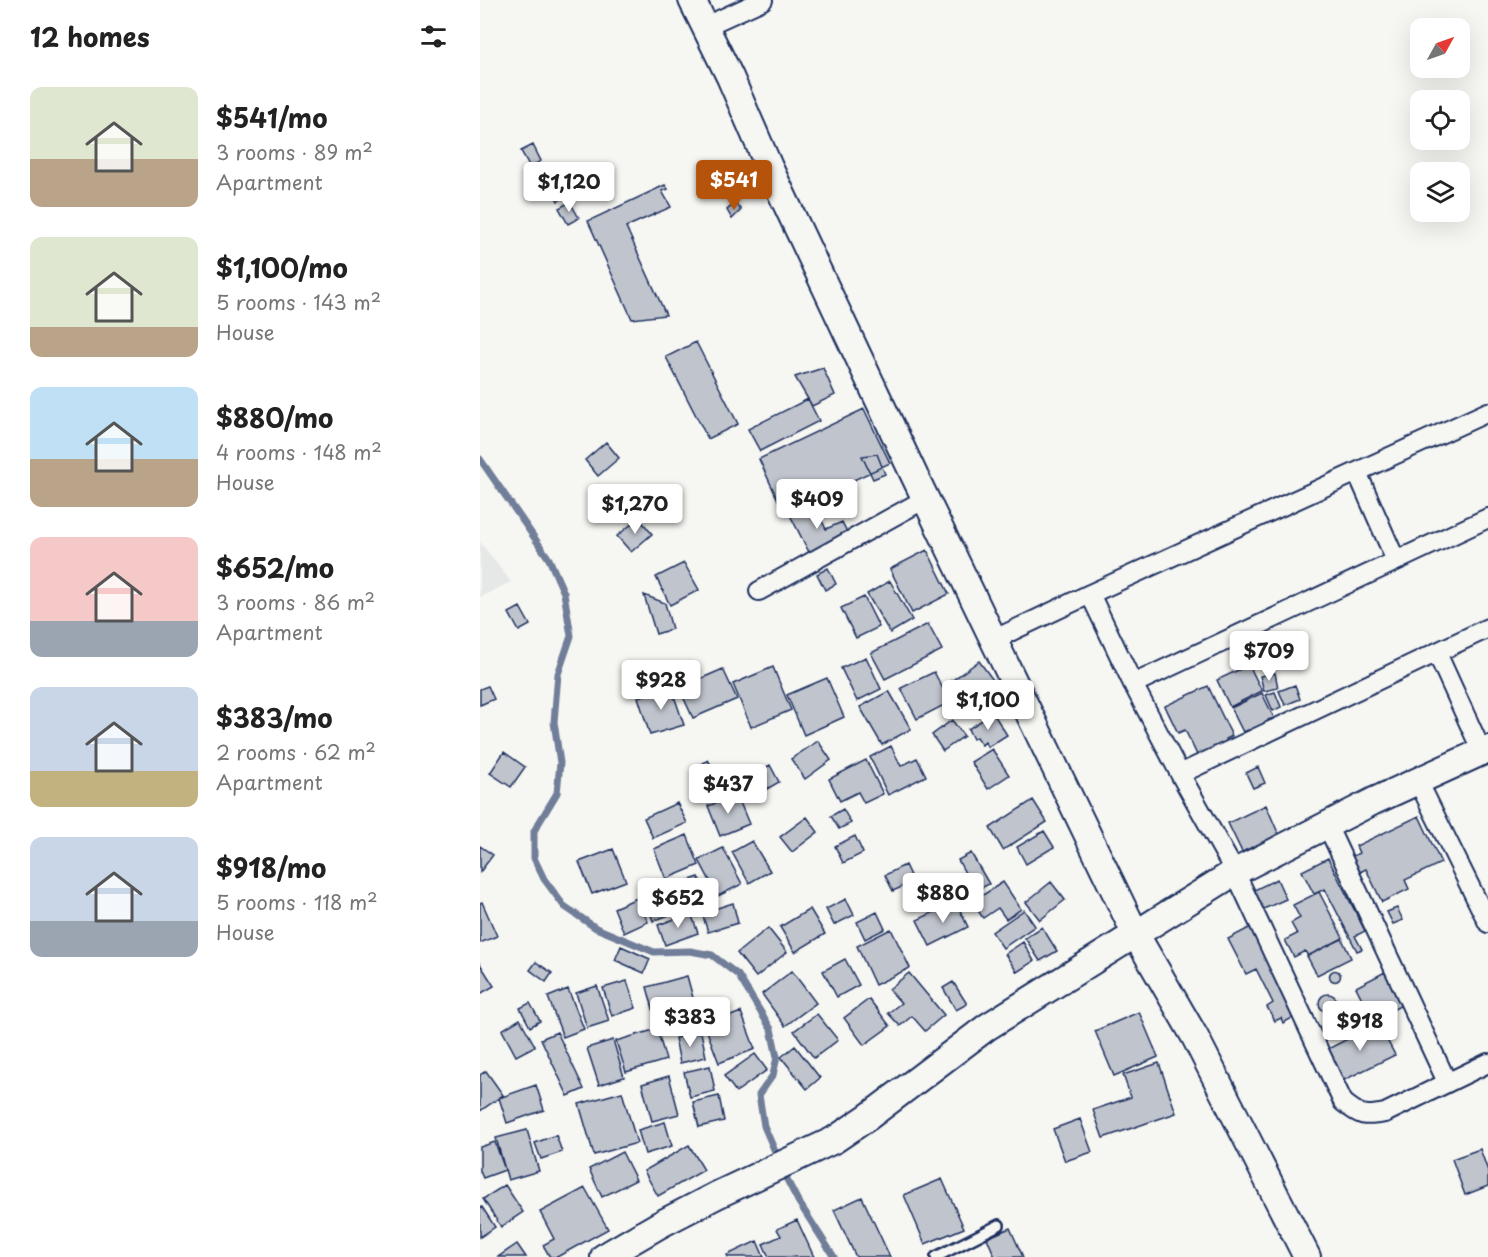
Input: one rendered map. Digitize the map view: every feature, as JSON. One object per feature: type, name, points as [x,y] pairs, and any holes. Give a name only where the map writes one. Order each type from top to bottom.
[{"type":"street","points":[[692,0],[925,499],[1136,934],[1195,1037],[1307,1257]]},
{"type":"street","points":[[706,26],[763,0]]},
{"type":"street","points":[[993,640],[1488,412]]},
{"type":"street","points":[[1357,472],[1396,561]]},
{"type":"street","points":[[759,591],[925,499]]},
{"type":"street","points":[[1132,684],[1488,518]]},
{"type":"street","points":[[1090,594],[1132,684],[1235,872],[1343,1102],[1355,1112],[1367,1117],[1385,1113],[1488,1063]]},
{"type":"street","points":[[1180,774],[1488,628]]},
{"type":"street","points":[[604,1257],[707,1200],[834,1140],[987,1027],[1235,872],[1327,825],[1485,750],[1437,653]]},
{"type":"street","points":[[1418,781],[1488,923]]},
{"type":"street","points":[[1327,825],[1447,1082]]},
{"type":"lane","points":[[936,1257],[999,1226]]},
{"type":"shaded area","points":[[480,542],[511,582],[480,597]]},
{"type":"building","points":[[533,145],[541,161],[530,167],[521,151]]},
{"type":"building","points":[[562,183],[568,196],[558,201],[551,187]]},
{"type":"building","points":[[665,185],[668,189],[662,191],[671,207],[626,227],[666,315],[632,319],[588,221]]},
{"type":"building","points":[[570,202],[579,218],[568,224],[559,208]]},
{"type":"building","points":[[735,203],[741,210],[732,219],[727,210]]},
{"type":"building","points":[[696,342],[738,424],[708,439],[666,357]]},
{"type":"building","points":[[823,368],[835,395],[812,406],[795,377]]},
{"type":"building","points":[[808,399],[819,421],[760,451],[748,429]]},
{"type":"building","points":[[864,409],[890,463],[784,513],[759,459]]},
{"type":"building","points":[[606,442],[619,458],[598,476],[585,460]]},
{"type":"building","points":[[877,454],[885,474],[873,479],[862,456]]},
{"type":"building","points":[[812,501],[826,529],[842,522],[850,538],[812,558],[789,513]]},
{"type":"building","points":[[639,518],[652,534],[631,552],[617,536]]},
{"type":"building","points":[[927,550],[949,594],[912,613],[890,569]]},
{"type":"building","points":[[684,563],[699,590],[670,605],[656,577]]},
{"type":"building","points":[[828,568],[836,584],[825,590],[817,574]]},
{"type":"building","points":[[890,581],[912,620],[890,633],[867,594]]},
{"type":"building","points":[[644,595],[665,603],[672,629],[656,634]]},
{"type":"building","points":[[864,597],[879,627],[856,638],[841,608]]},
{"type":"building","points":[[520,607],[530,625],[519,631],[509,613]]},
{"type":"building","points":[[928,624],[942,650],[885,679],[871,653]]},
{"type":"building","points":[[866,657],[881,689],[857,701],[841,668]]},
{"type":"building","points":[[979,661],[993,680],[964,701],[950,682]]},
{"type":"building","points":[[1249,665],[1262,691],[1230,707],[1217,680]]},
{"type":"building","points":[[773,667],[791,710],[751,727],[733,684]]},
{"type":"building","points":[[723,669],[737,699],[693,718],[679,688]]},
{"type":"building","points":[[934,672],[950,702],[917,719],[901,688]]},
{"type":"building","points":[[1275,673],[1278,688],[1264,691],[1260,676]]},
{"type":"building","points":[[827,678],[844,717],[804,735],[787,695]]},
{"type":"building","points":[[1295,685],[1300,699],[1285,705],[1279,691]]},
{"type":"building","points":[[488,686],[494,699],[480,705],[480,689]]},
{"type":"building","points":[[1208,686],[1232,736],[1226,739],[1230,747],[1200,761],[1185,730],[1178,733],[1165,706]]},
{"type":"building","points":[[671,687],[684,725],[650,735],[638,697]]},
{"type":"building","points":[[889,691],[911,729],[882,745],[860,707]]},
{"type":"building","points":[[1275,692],[1281,707],[1273,711],[1266,695]]},
{"type":"building","points":[[1262,693],[1274,718],[1268,720],[1272,729],[1252,739],[1248,730],[1243,732],[1231,708]]},
{"type":"building","points":[[993,713],[1007,735],[988,747],[985,742],[982,745],[976,737],[973,739],[968,729]]},
{"type":"building","points":[[952,720],[964,736],[943,751],[932,735]]},
{"type":"building","points":[[818,741],[831,760],[805,779],[791,759]]},
{"type":"building","points":[[891,746],[901,766],[917,758],[926,776],[888,795],[870,757]]},
{"type":"building","points":[[992,749],[1009,775],[988,789],[971,762]]},
{"type":"building","points":[[504,752],[525,767],[511,787],[490,773]]},
{"type":"building","points":[[708,760],[719,778],[706,787],[694,769]]},
{"type":"building","points":[[866,760],[883,794],[864,803],[858,792],[840,801],[829,779]]},
{"type":"building","points":[[770,765],[779,782],[753,797],[743,780]]},
{"type":"building","points":[[1258,767],[1265,783],[1253,788],[1246,773]]},
{"type":"building","points":[[737,795],[749,824],[720,836],[708,806]]},
{"type":"building","points":[[1033,800],[1047,822],[1003,850],[990,828]]},
{"type":"building","points":[[677,803],[687,823],[653,838],[644,818]]},
{"type":"building","points":[[1266,805],[1279,835],[1242,852],[1228,823]]},
{"type":"building","points":[[843,809],[851,823],[839,829],[831,816]]},
{"type":"building","points":[[1419,816],[1441,863],[1405,880],[1409,889],[1382,902],[1366,869],[1358,873],[1351,857],[1359,853],[1356,846]]},
{"type":"building","points":[[807,817],[818,832],[792,852],[780,837]]},
{"type":"building","points":[[1044,831],[1054,847],[1026,864],[1017,847]]},
{"type":"building","points":[[687,835],[699,865],[666,879],[654,849]]},
{"type":"building","points":[[855,836],[863,853],[843,863],[835,846]]},
{"type":"building","points":[[752,841],[770,871],[749,883],[732,852]]},
{"type":"building","points":[[480,846],[493,855],[480,872]]},
{"type":"building","points":[[723,848],[742,884],[718,896],[699,860]]},
{"type":"building","points":[[613,849],[626,881],[592,894],[579,862]]},
{"type":"building","points":[[971,853],[989,884],[975,891],[958,860]]},
{"type":"building","points":[[1328,858],[1365,931],[1355,936],[1362,949],[1357,951],[1325,889],[1314,894],[1302,871]]},
{"type":"building","points":[[905,865],[913,882],[893,891],[885,875]]},
{"type":"building","points":[[699,877],[704,896],[684,902],[678,884]]},
{"type":"building","points":[[1277,879],[1286,899],[1259,911],[1250,892]]},
{"type":"building","points":[[1003,882],[1021,909],[1006,919],[998,908],[983,918],[972,902]]},
{"type":"building","points":[[1051,882],[1065,900],[1040,920],[1026,902]]},
{"type":"building","points":[[667,883],[677,912],[653,921],[643,891]]},
{"type":"building","points":[[1319,892],[1343,938],[1308,956],[1305,951],[1294,957],[1285,940],[1297,934],[1291,923],[1300,918],[1293,905]]},
{"type":"building","points":[[637,898],[648,922],[624,933],[614,908]]},
{"type":"building","points":[[846,899],[854,915],[834,925],[826,909]]},
{"type":"building","points":[[482,902],[497,936],[480,943],[480,903]]},
{"type":"building","points":[[956,902],[968,927],[930,946],[917,920]]},
{"type":"building","points":[[733,903],[738,923],[708,932],[702,913]]},
{"type":"building","points":[[1397,908],[1403,920],[1393,924],[1387,912]]},
{"type":"building","points":[[810,909],[825,934],[795,952],[780,927]]},
{"type":"building","points":[[1024,910],[1035,926],[1003,948],[992,932]]},
{"type":"building","points":[[877,912],[885,929],[865,939],[857,922]]},
{"type":"building","points":[[691,913],[698,933],[665,945],[658,925]]},
{"type":"building","points":[[1253,926],[1298,1015],[1283,1023],[1281,1018],[1275,1021],[1267,1007],[1273,1003],[1256,969],[1246,974],[1228,939]]},
{"type":"building","points":[[1042,927],[1057,951],[1040,961],[1025,938]]},
{"type":"building","points":[[768,928],[787,952],[756,977],[737,953]]},
{"type":"building","points":[[891,929],[910,968],[875,985],[857,946]]},
{"type":"building","points":[[1342,939],[1351,958],[1317,975],[1307,956]]},
{"type":"building","points":[[1023,942],[1034,961],[1017,972],[1005,954]]},
{"type":"building","points":[[621,946],[650,959],[644,973],[615,960]]},
{"type":"building","points":[[845,959],[859,985],[837,997],[823,971]]},
{"type":"building","points":[[536,962],[552,973],[546,982],[530,970]]},
{"type":"building","points":[[480,964],[494,986],[480,994]]},
{"type":"building","points":[[792,971],[816,1003],[785,1026],[762,994]]},
{"type":"building","points":[[1335,971],[1339,972],[1339,980],[1335,981],[1331,980],[1330,976],[1331,972]]},
{"type":"building","points":[[1385,972],[1402,1005],[1373,1020],[1356,987]]},
{"type":"building","points":[[909,973],[944,1015],[925,1031],[912,1016],[900,1026],[888,1013],[901,1003],[889,989]]},
{"type":"building","points":[[687,976],[695,1005],[655,1016],[647,987]]},
{"type":"building","points":[[627,981],[636,1008],[612,1016],[603,988]]},
{"type":"building","points":[[953,982],[967,1004],[956,1010],[943,988]]},
{"type":"building","points":[[597,986],[609,1021],[587,1028],[576,993]]},
{"type":"building","points":[[568,989],[584,1029],[563,1037],[548,997]]},
{"type":"building","points":[[1328,994],[1334,997],[1337,1003],[1334,1009],[1328,1012],[1322,1009],[1319,1003],[1322,997]]},
{"type":"building","points":[[869,999],[890,1026],[864,1045],[844,1018]]},
{"type":"building","points":[[530,1003],[540,1021],[530,1027],[520,1008]]},
{"type":"building","points":[[741,1012],[755,1049],[719,1063],[705,1026]]},
{"type":"building","points":[[1139,1012],[1158,1057],[1114,1076],[1095,1031]]},
{"type":"building","points":[[817,1014],[838,1040],[814,1058],[794,1031]]},
{"type":"building","points":[[520,1019],[535,1046],[516,1056],[502,1030]]},
{"type":"building","points":[[1378,1023],[1395,1055],[1342,1081],[1326,1050]]},
{"type":"building","points":[[657,1029],[666,1060],[626,1072],[616,1041]]},
{"type":"building","points":[[557,1032],[584,1089],[568,1096],[541,1039]]},
{"type":"building","points":[[701,1032],[706,1057],[680,1063],[675,1038]]},
{"type":"building","points":[[613,1040],[624,1077],[599,1085],[587,1048]]},
{"type":"building","points":[[795,1046],[820,1078],[807,1089],[781,1057]]},
{"type":"building","points":[[755,1054],[767,1070],[736,1092],[724,1076]]},
{"type":"building","points":[[1159,1063],[1176,1113],[1103,1138],[1093,1110],[1131,1097],[1123,1075]]},
{"type":"building","points":[[710,1066],[715,1091],[690,1097],[684,1072]]},
{"type":"building","points":[[486,1071],[503,1095],[480,1111],[480,1075]]},
{"type":"building","points":[[669,1076],[679,1114],[652,1121],[642,1084]]},
{"type":"building","points":[[536,1085],[544,1110],[507,1123],[499,1098]]},
{"type":"building","points":[[622,1092],[637,1143],[594,1155],[579,1104]]},
{"type":"building","points":[[719,1096],[724,1121],[699,1127],[693,1102]]},
{"type":"building","points":[[1080,1119],[1092,1152],[1065,1161],[1053,1129]]},
{"type":"building","points":[[665,1122],[672,1146],[645,1154],[638,1130]]},
{"type":"building","points":[[527,1130],[539,1171],[508,1180],[496,1138]]},
{"type":"building","points":[[556,1135],[562,1152],[541,1159],[535,1143]]},
{"type":"building","points":[[495,1142],[505,1170],[483,1178],[480,1171],[480,1147]]},
{"type":"building","points":[[689,1145],[704,1170],[658,1196],[644,1171]]},
{"type":"building","points":[[1480,1149],[1488,1171],[1488,1186],[1465,1195],[1452,1159]]},
{"type":"building","points":[[622,1152],[636,1180],[602,1197],[589,1169]]},
{"type":"building","points":[[942,1179],[964,1228],[925,1244],[904,1195]]},
{"type":"building","points":[[505,1185],[523,1212],[501,1227],[483,1199]]},
{"type":"building","points":[[585,1188],[608,1229],[557,1257],[550,1257],[543,1245],[554,1239],[540,1212]]},
{"type":"building","points":[[862,1197],[890,1257],[856,1257],[834,1210]]},
{"type":"building","points":[[482,1207],[495,1227],[480,1237],[480,1208]]},
{"type":"building","points":[[797,1220],[814,1257],[769,1257],[763,1244],[781,1236],[777,1229]]},
{"type":"building","points":[[1010,1228],[1023,1257],[995,1257],[987,1238]]},
{"type":"building","points":[[757,1241],[764,1257],[728,1257],[727,1255]]},
{"type":"building","points":[[517,1244],[526,1257],[498,1257]]},
{"type":"waterway","points":[[480,459],[549,559],[564,593],[571,636],[558,674],[554,722],[560,763],[557,793],[534,831],[534,858],[544,879],[564,906],[596,928],[654,952],[690,951],[712,955],[738,975],[771,1029],[777,1057],[773,1075],[759,1095],[764,1126],[777,1156]]},
{"type":"waterway","points":[[785,1176],[798,1201],[834,1257]]}]
